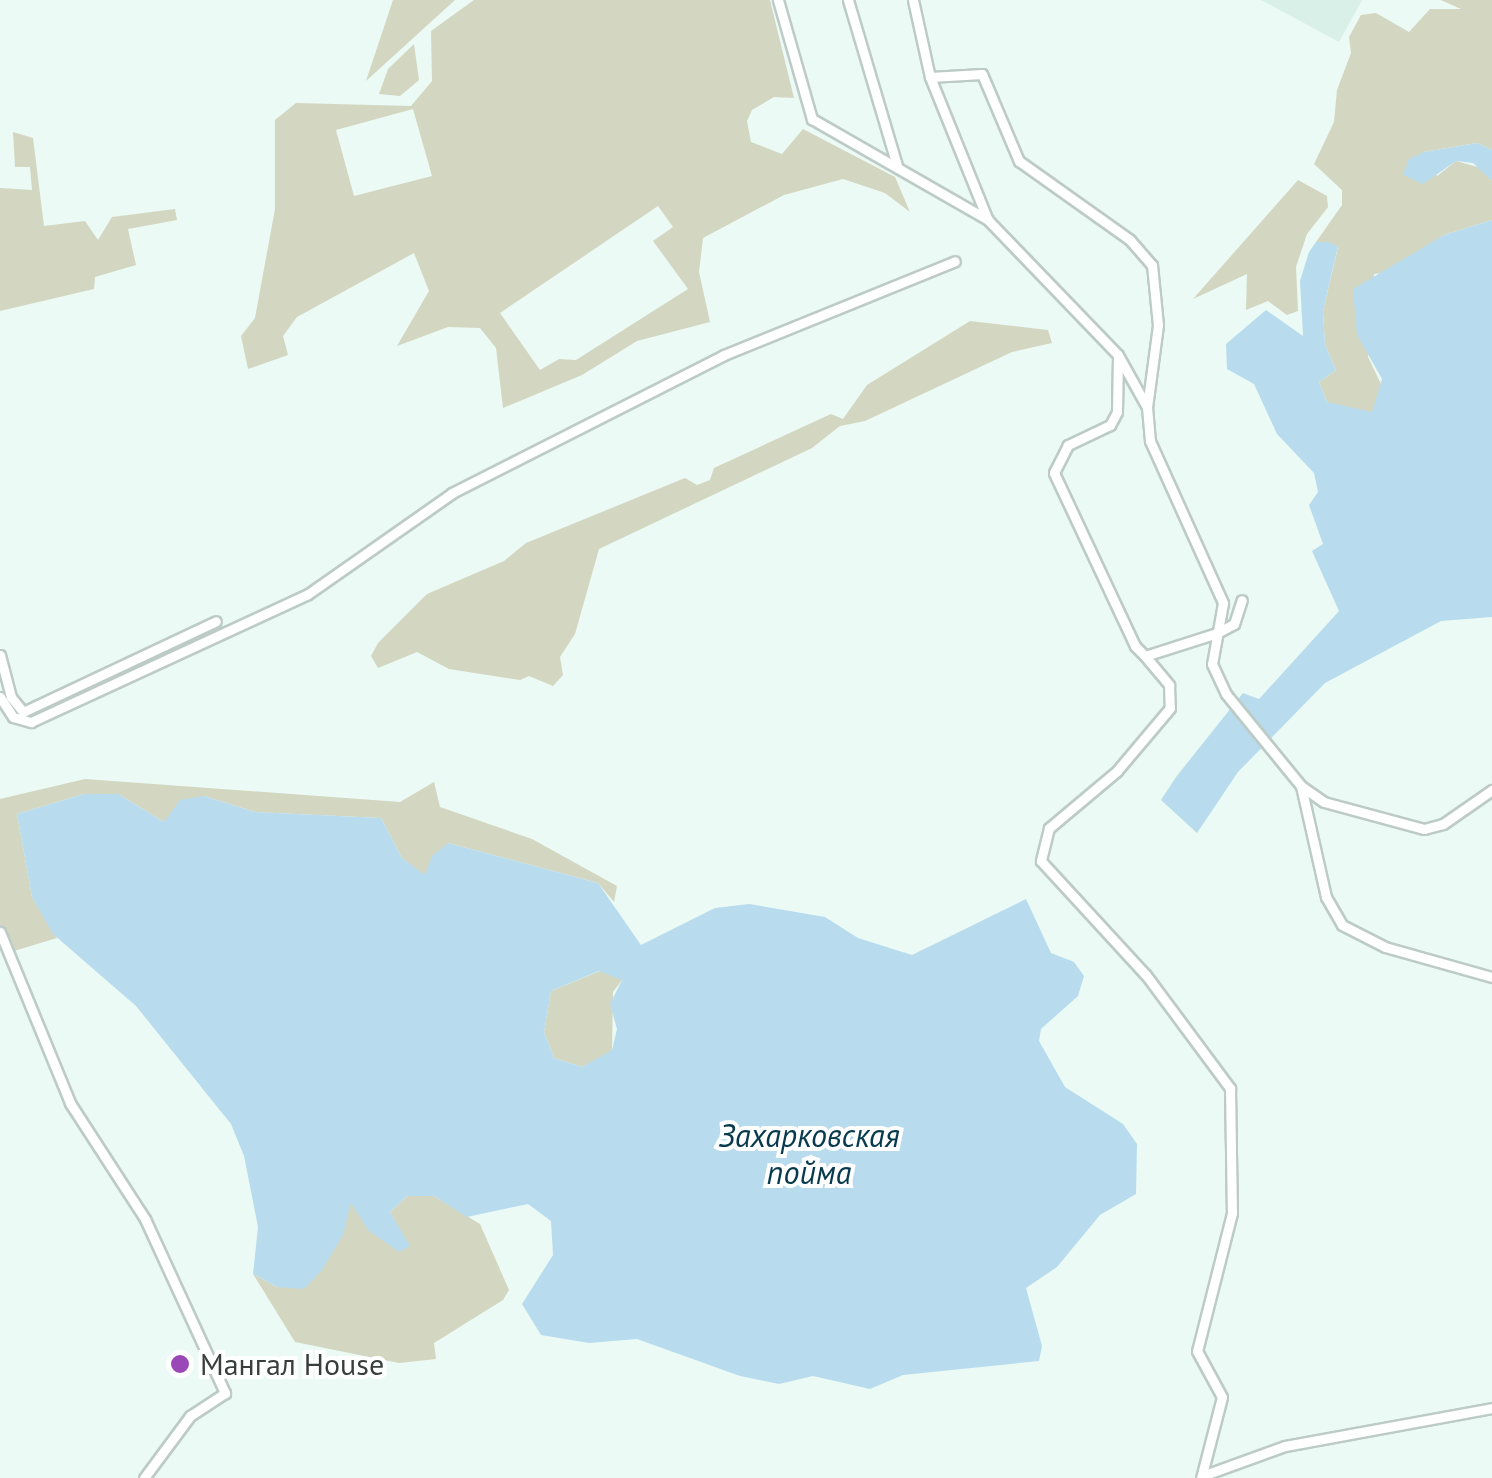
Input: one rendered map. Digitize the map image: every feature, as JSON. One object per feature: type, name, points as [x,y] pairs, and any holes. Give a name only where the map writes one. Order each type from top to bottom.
[{"type":"street","points":[[778,0],[812,119],[988,220],[1118,355],[1146,408],[1158,467],[1222,603],[1212,664],[1226,694],[1301,786],[1324,802],[1424,829],[1443,824],[1492,790]]},
{"type":"street","points":[[848,0],[897,166]]},
{"type":"street","points":[[913,0],[930,77],[988,220]]},
{"type":"street","points":[[930,77],[982,74],[1019,161],[1130,240],[1152,265],[1158,326],[1146,408]]},
{"type":"street","points":[[0,698],[12,718],[31,722],[308,594],[452,493],[724,355],[955,261]]},
{"type":"street","points":[[1118,355],[1110,425],[1068,445],[1054,473],[1145,656],[1169,685],[1170,708],[1117,771],[1049,828],[1041,861],[1146,975],[1230,1088],[1232,1213],[1197,1351],[1222,1397],[1202,1477]]},
{"type":"street","points":[[1145,656],[1234,624],[1242,600]]},
{"type":"street","points":[[0,655],[2,674],[17,708],[29,711],[216,620]]},
{"type":"street","points":[[1301,786],[1326,897],[1342,926],[1386,948],[1492,977]]},
{"type":"street","points":[[0,932],[70,1102],[145,1219],[225,1393],[190,1416],[144,1478]]},
{"type":"street","points":[[1202,1477],[1285,1446],[1492,1408]]},
{"type":"shaded area","points":[[393,0],[455,0],[366,81]]},
{"type":"shaded area","points":[[474,0],[770,0],[794,98],[774,97],[752,110],[747,121],[751,142],[782,154],[803,129],[895,177],[910,212],[885,193],[843,179],[784,195],[703,238],[699,272],[710,322],[637,341],[582,375],[503,408],[496,348],[480,328],[448,327],[397,346],[429,291],[414,253],[297,317],[283,336],[288,355],[248,369],[241,336],[255,318],[275,209],[275,120],[296,103],[411,106],[432,81],[431,31]],"holes":[[[413,109],[432,176],[354,196],[336,130]],[[658,206],[673,227],[653,241],[688,289],[576,360],[559,359],[540,370],[500,313]]]},
{"type":"shaded area","points":[[1261,0],[1362,0],[1339,42]]},
{"type":"shaded area","points":[[1441,0],[1492,0],[1492,150],[1477,143],[1424,152],[1437,176],[1456,161],[1481,168],[1492,181],[1492,220],[1444,235],[1391,272],[1374,274],[1368,357],[1384,390],[1372,412],[1359,413],[1327,402],[1319,382],[1336,370],[1325,345],[1323,311],[1338,247],[1316,242],[1342,205],[1342,190],[1314,164],[1334,122],[1337,90],[1351,53],[1349,37],[1361,15],[1376,13],[1409,32],[1430,9],[1461,9]]},
{"type":"shaded area","points":[[414,44],[419,80],[400,96],[379,94],[388,69]]},
{"type":"shaded area","points":[[13,132],[33,138],[44,226],[85,221],[98,240],[112,217],[175,209],[177,220],[128,229],[136,265],[95,277],[94,289],[0,311],[0,188],[32,190],[30,167],[15,167]]},
{"type":"shaded area","points":[[1298,180],[1327,196],[1328,207],[1307,234],[1296,267],[1298,311],[1287,315],[1268,301],[1246,310],[1247,274],[1193,299]]},
{"type":"shaded area","points":[[970,321],[1048,330],[1052,343],[1012,352],[865,421],[840,426],[812,448],[599,549],[575,634],[560,657],[563,675],[553,686],[529,676],[520,680],[449,669],[417,652],[378,668],[371,656],[378,643],[427,594],[504,561],[526,543],[685,478],[697,485],[710,480],[714,468],[831,414],[843,419],[867,385]]},
{"type":"shaded area","points":[[85,779],[400,802],[434,782],[440,807],[532,839],[617,886],[614,902],[598,883],[448,843],[425,876],[402,858],[381,818],[255,812],[204,796],[164,822],[118,794],[84,794],[17,814],[32,897],[57,938],[14,951],[0,926],[0,799]]},
{"type":"shaded area","points":[[600,971],[620,974],[622,980],[613,992],[612,1051],[582,1067],[554,1058],[544,1032],[551,991]]},
{"type":"shaded area","points":[[407,1196],[434,1196],[480,1224],[509,1290],[503,1300],[434,1343],[436,1359],[399,1363],[295,1342],[253,1274],[277,1287],[351,1202],[396,1223],[390,1212]]},
{"type":"water","points":[[1477,143],[1492,150],[1492,181],[1473,163],[1456,161],[1423,184],[1403,175],[1409,159],[1424,152]]},
{"type":"water","points":[[1492,220],[1492,617],[1441,621],[1325,683],[1238,772],[1197,833],[1161,800],[1243,693],[1259,699],[1339,611],[1312,551],[1323,544],[1309,505],[1318,492],[1314,473],[1277,434],[1254,384],[1227,369],[1226,344],[1266,310],[1303,336],[1300,281],[1309,252],[1316,242],[1338,246],[1323,311],[1325,345],[1336,370],[1319,382],[1327,402],[1372,412],[1382,379],[1357,335],[1353,289],[1444,235]]},
{"type":"water","name":"Захарковская пойма","points":[[84,794],[118,794],[164,822],[180,800],[204,796],[255,812],[381,818],[402,858],[425,875],[432,856],[448,843],[598,883],[641,945],[715,908],[749,904],[825,917],[858,938],[912,955],[1026,899],[1051,953],[1074,962],[1084,976],[1078,996],[1041,1029],[1039,1041],[1065,1087],[1123,1124],[1137,1144],[1136,1194],[1100,1215],[1057,1267],[1026,1288],[1042,1346],[1039,1361],[903,1375],[870,1389],[813,1376],[779,1384],[740,1376],[637,1339],[589,1343],[541,1335],[522,1304],[553,1255],[551,1221],[528,1204],[467,1217],[434,1196],[407,1196],[390,1212],[410,1246],[399,1252],[368,1230],[351,1203],[343,1235],[322,1270],[304,1289],[277,1287],[253,1274],[258,1227],[244,1156],[231,1124],[136,1006],[53,934],[32,897],[17,814]],"holes":[[[599,971],[622,980],[610,1004],[617,1029],[612,1050],[582,1067],[554,1058],[544,1032],[551,991]]]},
{"type":"place","name":"Мангал House","points":[[180,1364]]}]
